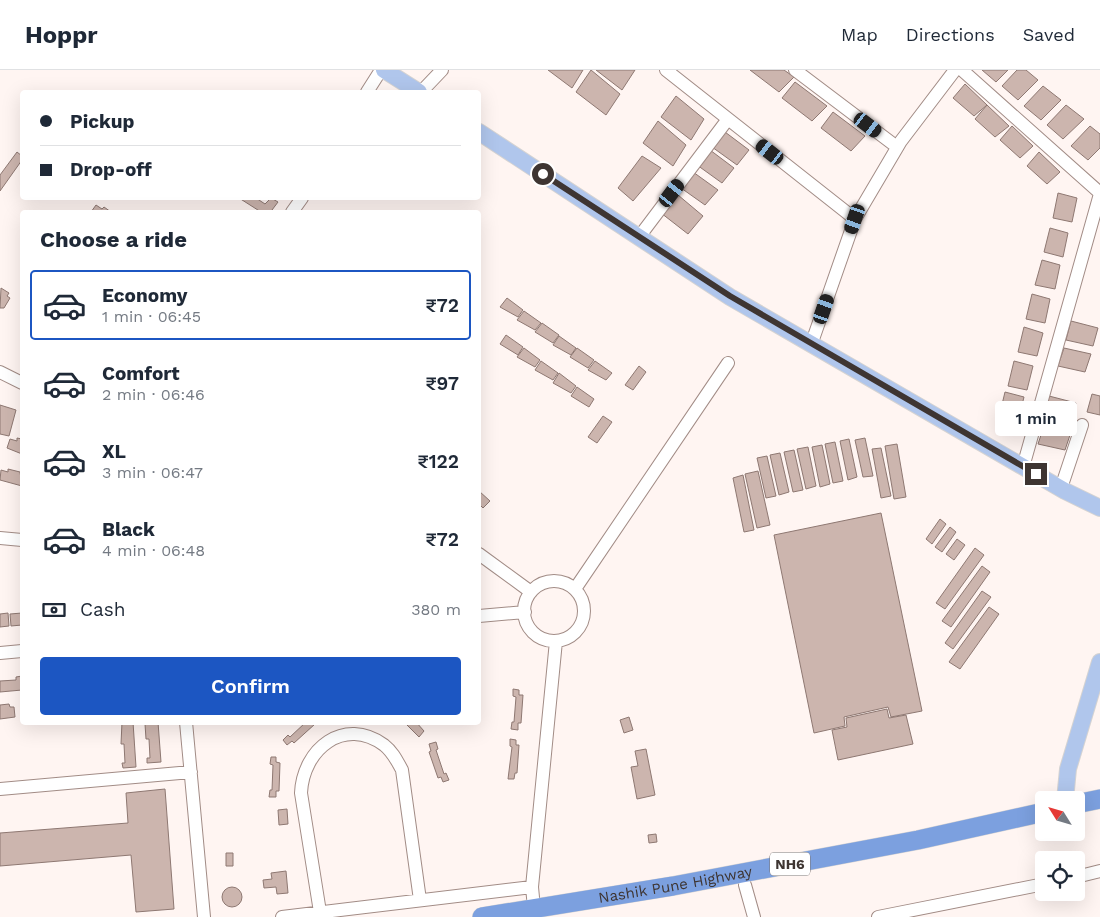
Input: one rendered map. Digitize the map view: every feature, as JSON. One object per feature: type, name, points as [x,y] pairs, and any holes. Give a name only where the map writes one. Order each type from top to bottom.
[{"type":"highway","points":[[1085,802],[1100,799]]},
{"type":"highway","points":[[1085,814],[1100,810]]},
{"type":"highway","name":"Nashik Pune Highway","points":[[482,917],[673,886],[918,840],[1035,814]]},
{"type":"highway","name":"Nashik Pune Highway","points":[[560,917],[745,885],[1035,825]]},
{"type":"main road","points":[[383,70],[417,90]]},
{"type":"main road","points":[[481,133],[730,296],[811,345],[1061,488],[1100,508]]},
{"type":"main road","points":[[1066,791],[1068,769],[1100,662]]},
{"type":"street","points":[[368,90],[383,70]]},
{"type":"street","points":[[422,90],[442,70]]},
{"type":"street","points":[[666,70],[855,219]]},
{"type":"street","points":[[795,70],[897,147]]},
{"type":"street","points":[[811,345],[855,219],[897,147],[955,70]]},
{"type":"street","points":[[962,70],[1100,194],[1024,467]]},
{"type":"street","points":[[639,237],[728,119]]},
{"type":"street","points":[[575,589],[728,363]]},
{"type":"street","points":[[0,372],[20,382]]},
{"type":"street","points":[[1061,488],[1082,425]]},
{"type":"street","points":[[0,538],[20,540]]},
{"type":"street","points":[[481,555],[531,592]]},
{"type":"street","points":[[549,581],[562,581],[575,589],[584,604],[583,619],[576,632],[568,638],[556,641],[546,640],[536,635],[530,629],[525,612],[525,606],[531,592],[540,584],[549,581]]},
{"type":"street","points":[[481,616],[525,612]]},
{"type":"street","points":[[534,908],[532,887],[556,641]]},
{"type":"street","points":[[0,653],[20,651]]},
{"type":"street","points":[[186,725],[204,917]]},
{"type":"street","points":[[320,912],[301,793],[302,778],[308,761],[318,748],[338,737],[354,735],[376,740],[394,754],[402,770],[420,900]]},
{"type":"street","points":[[0,789],[190,772]]},
{"type":"street","points":[[1085,875],[1100,872]]},
{"type":"street","points":[[745,885],[754,917]]},
{"type":"street","points":[[878,917],[1035,886]]},
{"type":"street","points":[[282,917],[532,887]]},
{"type":"building","points":[[548,70],[583,70],[572,88]]},
{"type":"building","points":[[591,70],[620,94],[606,115],[576,92]]},
{"type":"building","points":[[596,70],[635,70],[622,90]]},
{"type":"building","points":[[750,70],[784,70],[794,77],[779,92]]},
{"type":"building","points":[[982,70],[1008,70],[996,82]]},
{"type":"building","points":[[1017,70],[1026,70],[1038,80],[1018,100],[1002,86]]},
{"type":"building","points":[[795,82],[827,106],[812,121],[782,98]]},
{"type":"building","points":[[965,84],[987,105],[974,116],[953,98]]},
{"type":"building","points":[[1043,86],[1061,100],[1041,120],[1024,106]]},
{"type":"building","points":[[676,96],[704,119],[691,140],[661,117]]},
{"type":"building","points":[[987,105],[1009,126],[995,137],[975,119]]},
{"type":"building","points":[[1066,105],[1084,119],[1063,139],[1047,125]]},
{"type":"building","points":[[833,112],[865,136],[851,151],[821,128]]},
{"type":"building","points":[[658,121],[686,145],[673,166],[643,143]]},
{"type":"building","points":[[1012,126],[1033,146],[1020,158],[1000,140]]},
{"type":"building","points":[[1090,126],[1100,134],[1100,148],[1088,160],[1071,146]]},
{"type":"building","points":[[725,132],[749,150],[737,165],[712,147]]},
{"type":"building","points":[[710,150],[734,168],[722,183],[697,165]]},
{"type":"building","points":[[17,152],[20,154],[20,163],[0,191],[0,175]]},
{"type":"building","points":[[1039,152],[1060,172],[1047,184],[1027,166]]},
{"type":"building","points":[[642,156],[661,168],[633,201],[618,188]]},
{"type":"building","points":[[693,172],[718,190],[705,205],[681,188]]},
{"type":"building","points":[[1058,193],[1077,198],[1072,222],[1053,218]]},
{"type":"building","points":[[678,195],[703,216],[688,234],[661,213]]},
{"type":"building","points":[[242,200],[259,200],[265,204],[269,200],[278,202],[272,210],[258,210]]},
{"type":"building","points":[[96,205],[108,210],[92,210]]},
{"type":"building","points":[[1050,228],[1068,233],[1063,257],[1044,252]]},
{"type":"building","points":[[1042,260],[1060,265],[1055,289],[1035,285]]},
{"type":"building","points":[[1,288],[9,293],[7,296],[10,298],[4,308],[0,308]]},
{"type":"building","points":[[1032,294],[1050,299],[1045,323],[1026,319]]},
{"type":"building","points":[[507,298],[523,310],[518,317],[500,307]]},
{"type":"building","points":[[524,311],[541,323],[535,330],[517,320]]},
{"type":"building","points":[[1071,321],[1098,328],[1093,346],[1066,340]]},
{"type":"building","points":[[542,323],[559,335],[553,343],[535,332]]},
{"type":"building","points":[[1024,327],[1043,333],[1037,356],[1018,352]]},
{"type":"building","points":[[506,335],[523,347],[518,355],[500,344]]},
{"type":"building","points":[[559,336],[576,348],[571,355],[553,345]]},
{"type":"building","points":[[524,348],[540,360],[535,367],[517,357]]},
{"type":"building","points":[[577,348],[594,360],[588,368],[570,357]]},
{"type":"building","points":[[1064,348],[1091,354],[1085,372],[1058,366]]},
{"type":"building","points":[[541,361],[558,373],[553,380],[535,370]]},
{"type":"building","points":[[595,361],[612,373],[606,380],[588,370]]},
{"type":"building","points":[[1014,361],[1033,366],[1027,390],[1008,386]]},
{"type":"building","points":[[639,366],[646,372],[633,390],[625,385]]},
{"type":"building","points":[[559,373],[576,386],[571,393],[553,383]]},
{"type":"building","points":[[577,387],[594,399],[589,407],[571,396]]},
{"type":"building","points":[[1005,392],[1024,397],[1018,421],[999,417]]},
{"type":"building","points":[[1092,394],[1100,396],[1100,415],[1087,412]]},
{"type":"building","points":[[1049,396],[1076,403],[1070,421],[1044,415]]},
{"type":"building","points":[[0,405],[16,410],[9,436],[0,434]]},
{"type":"building","points":[[603,416],[612,422],[597,443],[588,437]]},
{"type":"building","points":[[1044,426],[1071,432],[1065,450],[1038,444]]},
{"type":"building","points":[[17,438],[20,439],[20,453],[7,448],[10,439],[17,441]]},
{"type":"building","points":[[865,438],[873,476],[863,477],[855,440]]},
{"type":"building","points":[[849,439],[857,477],[848,480],[840,441]]},
{"type":"building","points":[[835,442],[843,481],[833,483],[825,444]]},
{"type":"building","points":[[897,444],[906,497],[894,499],[885,446]]},
{"type":"building","points":[[822,445],[830,484],[820,487],[812,447]]},
{"type":"building","points":[[808,447],[816,486],[806,489],[797,449]]},
{"type":"building","points":[[881,448],[891,496],[881,498],[872,449]]},
{"type":"building","points":[[794,450],[803,490],[793,492],[784,452]]},
{"type":"building","points":[[780,453],[789,492],[779,495],[770,455]]},
{"type":"building","points":[[767,456],[776,496],[766,498],[757,458]]},
{"type":"building","points":[[8,469],[20,472],[20,485],[0,480],[1,470],[8,472]]},
{"type":"building","points":[[758,471],[770,525],[757,528],[745,474]]},
{"type":"building","points":[[743,475],[754,530],[744,532],[733,478]]},
{"type":"building","points":[[481,493],[490,501],[483,508],[481,506]]},
{"type":"building","points":[[881,513],[922,711],[891,717],[888,707],[844,717],[845,726],[814,733],[774,535]]},
{"type":"building","points":[[940,519],[946,524],[932,544],[926,539]]},
{"type":"building","points":[[950,527],[956,532],[942,552],[935,547]]},
{"type":"building","points":[[957,539],[965,545],[954,560],[946,554]]},
{"type":"building","points":[[975,548],[984,555],[945,609],[936,603]]},
{"type":"building","points":[[982,566],[990,572],[951,627],[942,621]]},
{"type":"building","points":[[982,591],[991,597],[953,649],[945,643]]},
{"type":"building","points":[[989,607],[999,614],[960,669],[949,662]]},
{"type":"building","points":[[8,613],[9,626],[0,627],[0,614]]},
{"type":"building","points":[[20,613],[20,625],[11,626],[10,614]]},
{"type":"building","points":[[20,676],[20,690],[0,692],[0,681],[16,680],[16,677]]},
{"type":"building","points":[[513,689],[519,690],[519,695],[523,695],[521,723],[518,723],[518,730],[511,729],[512,722],[514,722],[516,697],[513,696]]},
{"type":"building","points":[[9,704],[10,707],[14,707],[15,717],[0,719],[0,705]]},
{"type":"building","points":[[887,709],[889,718],[906,715],[913,744],[838,760],[832,730],[847,727],[846,718]]},
{"type":"building","points":[[629,717],[633,730],[624,733],[620,720]]},
{"type":"building","points":[[122,725],[133,725],[136,767],[123,768],[122,763],[125,763],[124,744],[121,744]]},
{"type":"building","points":[[145,725],[158,725],[161,762],[147,763],[147,758],[150,758],[149,739],[146,739]]},
{"type":"building","points":[[303,725],[314,725],[294,743],[292,741],[287,745],[283,740],[288,735],[290,737]]},
{"type":"building","points":[[407,725],[419,725],[424,731],[419,737]]},
{"type":"building","points":[[510,739],[516,740],[516,745],[519,745],[517,773],[515,773],[514,779],[508,779],[512,747],[510,746]]},
{"type":"building","points":[[436,742],[438,749],[436,750],[444,774],[446,773],[449,780],[443,782],[441,777],[438,778],[429,752],[431,751],[429,744]]},
{"type":"building","points":[[646,749],[655,795],[637,799],[631,767],[638,766],[635,751]]},
{"type":"building","points":[[271,757],[276,757],[276,762],[280,763],[279,791],[276,791],[276,797],[269,797],[270,790],[272,790],[273,765],[270,764]]},
{"type":"building","points":[[165,789],[174,909],[136,912],[131,855],[0,866],[0,833],[128,823],[126,793]]},
{"type":"building","points":[[287,809],[288,824],[279,825],[278,810]]},
{"type":"building","points":[[656,834],[657,842],[649,843],[648,835]]},
{"type":"building","points":[[226,853],[233,853],[233,866],[226,866]]},
{"type":"building","points":[[286,871],[288,893],[277,894],[276,887],[264,888],[263,880],[272,879],[271,873]]},
{"type":"building","points":[[228,887],[236,887],[242,893],[242,901],[236,907],[228,907],[222,901],[222,893]]},
{"type":"route","points":[[543,174],[764,317],[1036,474]]}]
